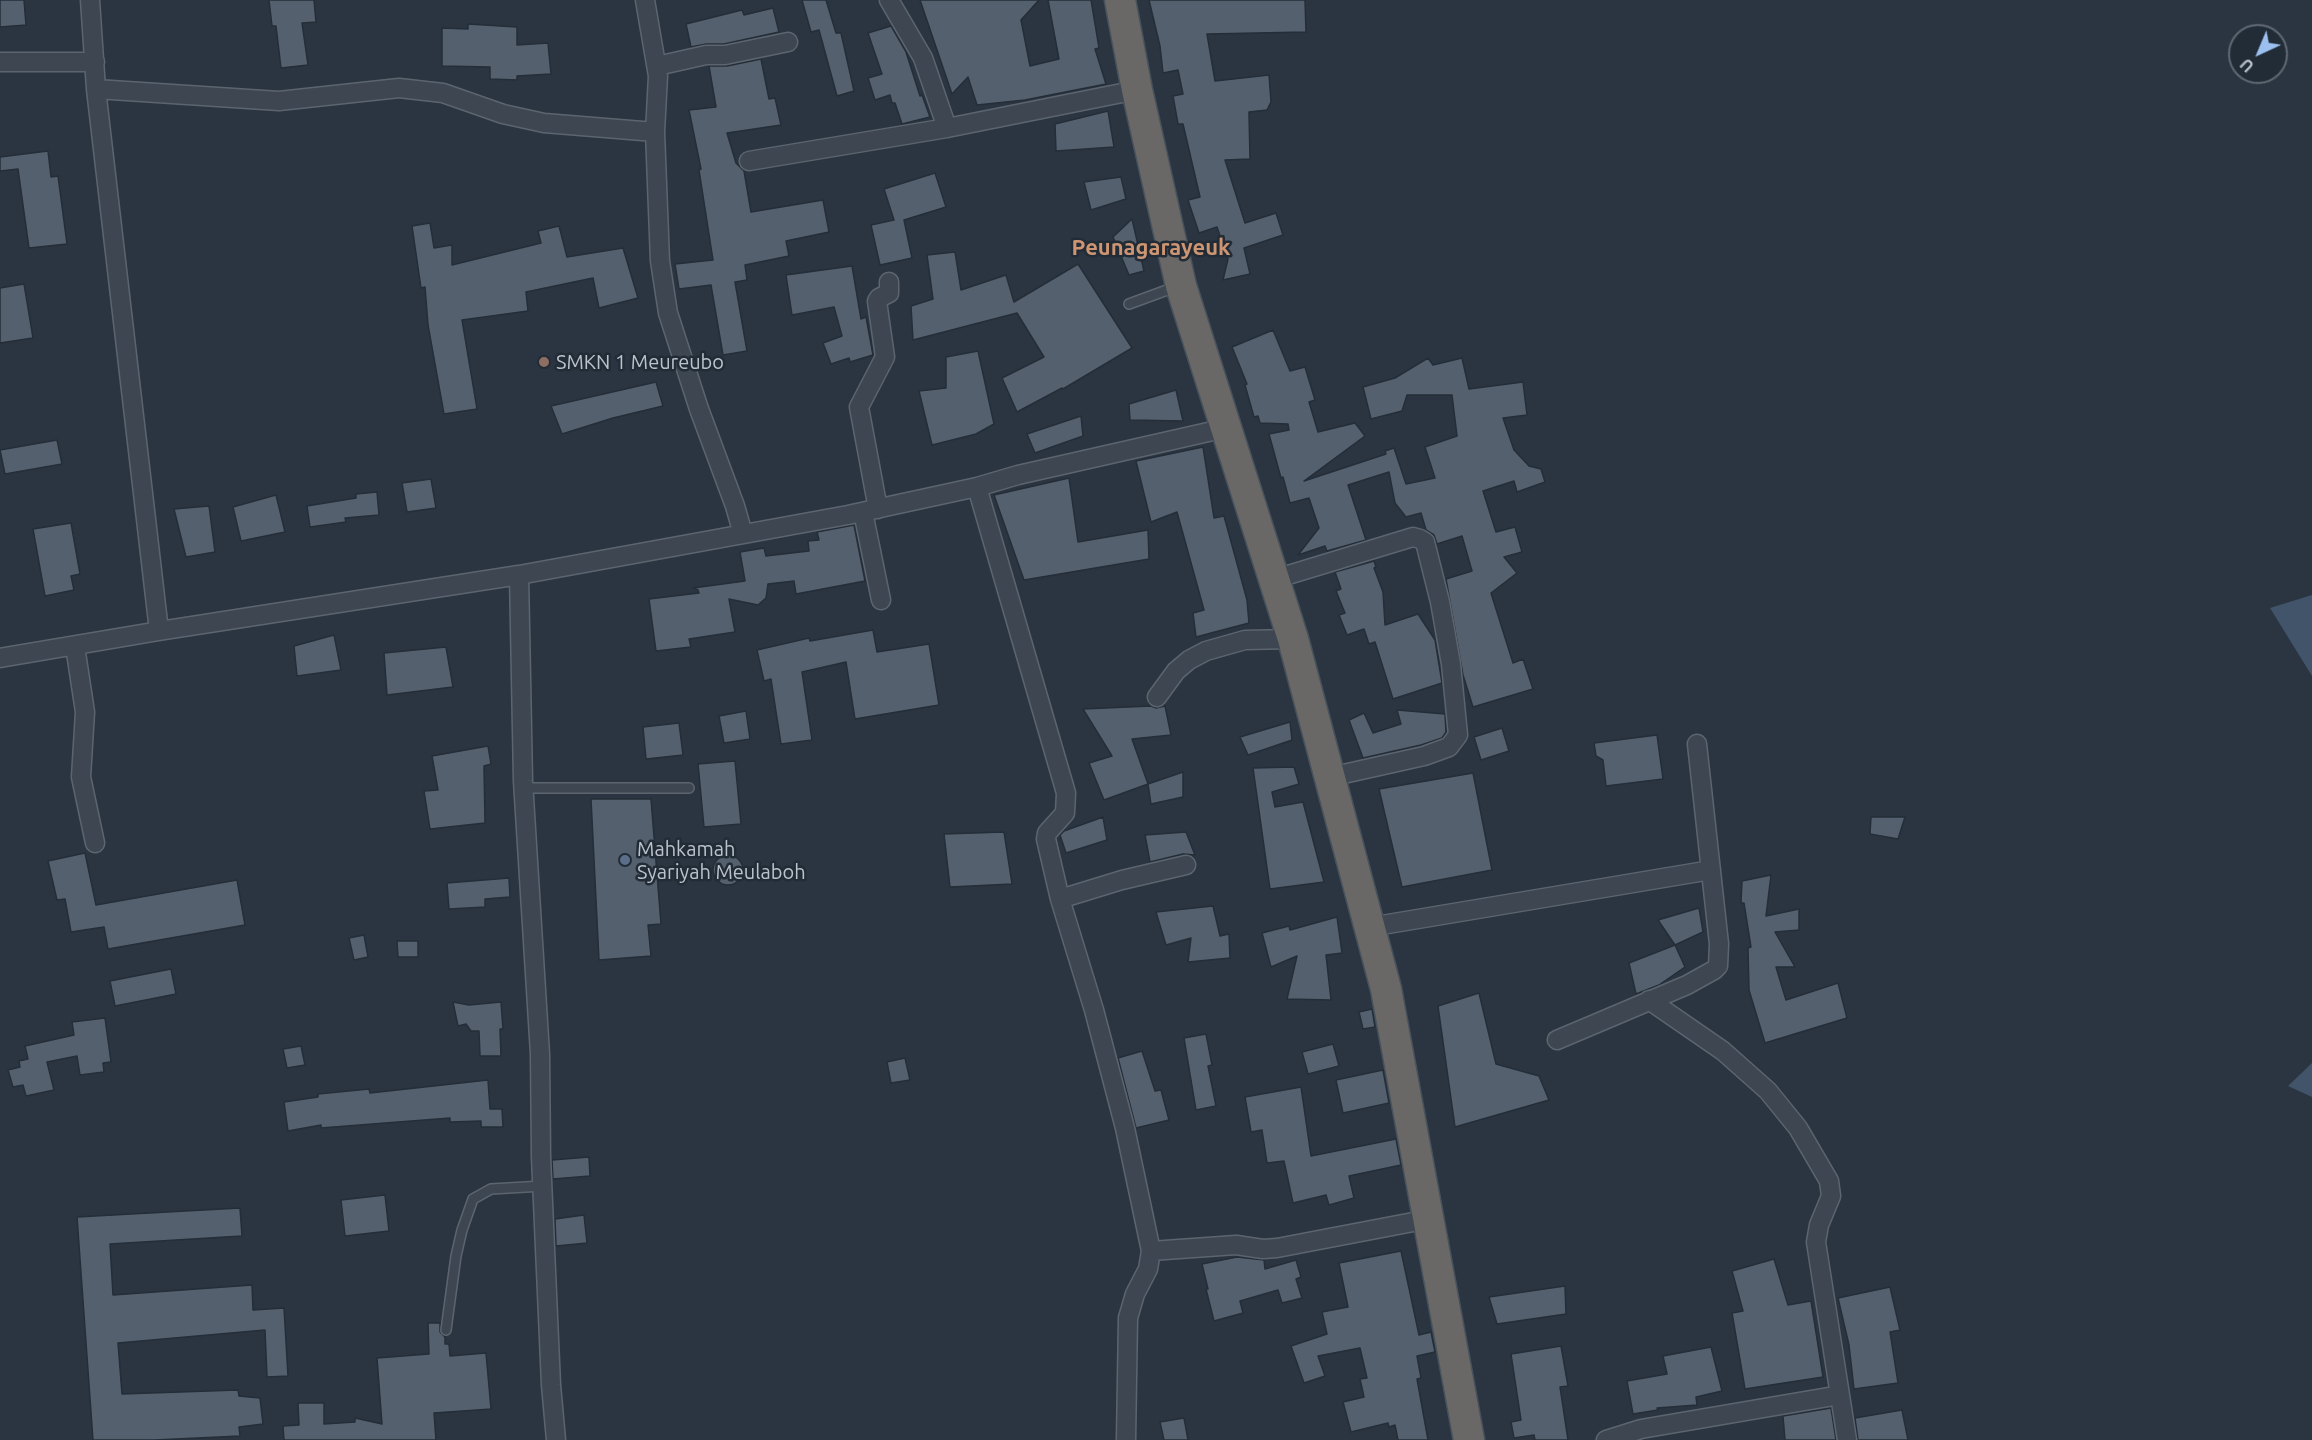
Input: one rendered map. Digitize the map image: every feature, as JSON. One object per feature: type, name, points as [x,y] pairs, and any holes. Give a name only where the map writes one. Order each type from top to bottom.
[{"type":"highway","points":[[1120,0],[1137,90],[1180,286],[1293,639],[1386,989],[1469,1440]]},
{"type":"street","points":[[90,0],[96,88],[159,627]]},
{"type":"street","points":[[645,0],[657,66],[655,132],[660,261],[668,313],[742,531]]},
{"type":"street","points":[[889,0],[923,58],[947,128]]},
{"type":"street","points":[[657,66],[706,55],[725,55],[788,42]]},
{"type":"street","points":[[0,62],[94,62]]},
{"type":"street","points":[[96,88],[279,101],[399,88],[443,93],[503,114],[543,123],[655,132]]},
{"type":"street","points":[[749,161],[947,128],[1137,90]]},
{"type":"street","points":[[881,600],[872,501],[859,407],[885,357],[877,301],[889,292],[889,282]]},
{"type":"street","points":[[0,658],[159,627],[519,575],[742,531],[872,501],[977,488],[1018,475],[1226,429]]},
{"type":"street","points":[[977,488],[1066,793],[1065,813],[1046,835],[1060,899],[1094,1010],[1125,1128],[1150,1251],[1148,1269],[1135,1294],[1128,1318],[1126,1440]]},
{"type":"street","points":[[1275,579],[1413,537],[1425,542],[1440,602],[1451,664],[1458,735],[1449,747],[1424,756],[1330,777]]},
{"type":"street","points":[[519,575],[524,788],[540,1054],[541,1157],[551,1385],[556,1440]]},
{"type":"street","points":[[1156,697],[1176,671],[1189,660],[1206,651],[1245,640],[1293,639]]},
{"type":"street","points":[[75,645],[85,712],[86,734],[81,777],[95,843]]},
{"type":"street","points":[[1557,1040],[1705,975],[1718,966],[1719,944],[1697,744]]},
{"type":"street","points":[[1060,899],[1122,880],[1186,865]]},
{"type":"street","points":[[1370,927],[1711,870]]},
{"type":"street","points":[[1649,1000],[1723,1051],[1768,1091],[1798,1128],[1828,1181],[1831,1196],[1819,1225],[1816,1242],[1847,1440]]},
{"type":"street","points":[[1150,1251],[1236,1245],[1263,1249],[1277,1248],[1429,1219]]},
{"type":"street","points":[[1606,1440],[1641,1429],[1840,1395]]},
{"type":"lane","points":[[1130,304],[1180,286]]},
{"type":"lane","points":[[524,788],[689,788]]},
{"type":"lane","points":[[446,1330],[456,1256],[473,1199],[491,1189],[544,1186]]},
{"type":"water","points":[[2312,595],[2312,676],[2270,608]]},
{"type":"water","points":[[2312,1063],[2312,1097],[2288,1086]]},
{"type":"building","points":[[0,0],[24,0],[26,25],[0,27]]},
{"type":"building","points":[[269,0],[314,0],[316,22],[302,23],[308,65],[281,68],[276,26],[272,26]]},
{"type":"building","points":[[802,0],[826,0],[836,33],[841,33],[854,91],[837,96],[819,30],[811,32]]},
{"type":"building","points":[[920,0],[1039,0],[1021,20],[1030,66],[1059,59],[1048,0],[1091,0],[1099,48],[1095,49],[1106,84],[1025,100],[977,105],[968,77],[952,94]]},
{"type":"building","points":[[1149,0],[1305,0],[1306,32],[1207,34],[1215,81],[1269,75],[1271,102],[1267,110],[1249,112],[1250,159],[1225,160],[1245,223],[1276,213],[1283,235],[1244,248],[1250,274],[1223,280],[1228,259],[1217,227],[1199,233],[1188,200],[1200,197],[1183,124],[1178,124],[1173,96],[1183,94],[1178,70],[1163,73],[1160,46]]},
{"type":"building","points":[[773,8],[779,32],[724,44],[691,47],[686,24],[742,10],[744,15]]},
{"type":"building","points":[[468,24],[517,27],[517,45],[548,43],[551,74],[517,76],[517,80],[490,79],[490,67],[442,66],[442,28],[468,29]]},
{"type":"building","points":[[891,26],[906,52],[920,96],[922,95],[930,117],[902,124],[890,95],[875,100],[868,78],[882,74],[868,33]]},
{"type":"building","points":[[761,59],[769,99],[775,98],[781,125],[727,133],[736,163],[744,171],[751,212],[823,200],[829,232],[786,241],[789,256],[745,265],[747,280],[735,282],[747,351],[723,355],[711,285],[679,289],[675,264],[713,260],[699,170],[701,169],[689,110],[716,107],[709,66],[727,66]]},
{"type":"building","points":[[1108,111],[1114,147],[1056,151],[1055,124]]},
{"type":"building","points":[[48,151],[51,177],[58,176],[67,244],[29,248],[18,169],[0,171],[0,157]]},
{"type":"building","points":[[935,173],[946,207],[904,220],[912,258],[880,265],[871,225],[894,220],[884,189]]},
{"type":"building","points":[[1121,177],[1126,199],[1091,210],[1084,182]]},
{"type":"building","points":[[1132,219],[1144,271],[1129,275],[1113,237]]},
{"type":"building","points":[[430,223],[434,248],[452,245],[452,265],[541,243],[538,231],[559,226],[567,257],[623,248],[638,298],[599,308],[593,278],[526,292],[528,311],[462,320],[477,409],[444,414],[428,325],[425,287],[421,288],[412,226]]},
{"type":"building","points":[[955,252],[961,290],[1006,275],[1014,302],[1078,264],[1132,348],[1063,389],[1017,412],[1002,378],[1044,357],[1017,313],[913,340],[911,306],[933,299],[927,255]]},
{"type":"building","points":[[852,266],[861,319],[866,317],[873,355],[850,362],[849,358],[831,364],[823,343],[842,336],[834,307],[792,315],[786,275]]},
{"type":"building","points":[[24,284],[33,338],[0,343],[0,288]]},
{"type":"building","points":[[1273,330],[1290,371],[1305,367],[1315,400],[1309,402],[1318,432],[1355,423],[1365,436],[1304,481],[1386,454],[1385,451],[1394,448],[1406,484],[1435,478],[1425,447],[1457,436],[1452,395],[1407,395],[1402,411],[1371,419],[1363,387],[1395,378],[1428,358],[1433,365],[1462,358],[1469,389],[1523,382],[1527,415],[1503,418],[1514,450],[1529,466],[1541,469],[1545,482],[1517,492],[1514,481],[1483,491],[1496,532],[1515,527],[1522,552],[1504,557],[1517,573],[1491,593],[1513,663],[1523,659],[1533,689],[1473,707],[1463,675],[1446,579],[1472,571],[1462,536],[1437,544],[1434,535],[1426,530],[1421,513],[1406,517],[1395,503],[1389,472],[1348,485],[1366,540],[1327,551],[1325,546],[1298,555],[1319,528],[1309,498],[1290,503],[1283,477],[1281,478],[1269,434],[1289,430],[1288,424],[1260,423],[1258,416],[1254,417],[1245,385],[1247,384],[1232,347]]},
{"type":"building","points":[[978,351],[994,424],[976,434],[932,445],[919,391],[946,388],[946,357]]},
{"type":"building","points":[[656,382],[663,406],[562,434],[551,406]]},
{"type":"building","points":[[1176,390],[1183,421],[1130,420],[1129,404]]},
{"type":"building","points":[[1081,416],[1083,436],[1035,453],[1027,434]]},
{"type":"building","points":[[57,440],[62,464],[5,474],[0,450]]},
{"type":"building","points":[[1203,447],[1214,518],[1224,516],[1247,600],[1249,623],[1196,637],[1193,613],[1204,610],[1177,512],[1151,522],[1136,461]]},
{"type":"building","points":[[1069,478],[1078,542],[1148,530],[1149,559],[1024,580],[994,495]]},
{"type":"building","points":[[431,479],[436,508],[407,512],[402,483]]},
{"type":"building","points":[[377,492],[379,515],[345,518],[346,522],[310,527],[307,506],[356,498],[356,494]]},
{"type":"building","points":[[276,495],[285,532],[241,541],[233,507]]},
{"type":"building","points":[[209,506],[215,552],[186,557],[174,509]]},
{"type":"building","points":[[71,523],[80,574],[71,576],[74,590],[45,596],[33,529]]},
{"type":"building","points":[[854,525],[865,581],[796,594],[794,581],[768,584],[766,598],[758,605],[729,599],[735,632],[689,639],[691,647],[656,651],[649,599],[699,593],[693,588],[745,581],[740,552],[764,548],[766,556],[809,551],[808,541],[819,540],[817,532]]},
{"type":"building","points":[[1374,561],[1376,567],[1374,568],[1383,592],[1385,625],[1418,614],[1435,640],[1442,683],[1393,699],[1375,642],[1369,644],[1364,629],[1347,635],[1339,615],[1345,613],[1336,591],[1341,589],[1335,572]]},
{"type":"building","points":[[873,630],[877,652],[929,644],[939,705],[855,719],[846,662],[802,672],[812,740],[781,744],[771,679],[764,681],[757,650],[809,638],[810,641]]},
{"type":"building","points":[[334,635],[341,670],[297,676],[294,646]]},
{"type":"building","points":[[446,647],[453,687],[387,695],[384,653]]},
{"type":"building","points":[[1151,706],[1156,708],[1165,706],[1171,735],[1132,739],[1148,784],[1104,800],[1089,763],[1112,756],[1083,709]]},
{"type":"building","points":[[1397,710],[1445,714],[1446,732],[1442,738],[1421,745],[1363,758],[1349,720],[1364,713],[1373,733],[1401,724]]},
{"type":"building","points":[[746,711],[750,739],[724,743],[719,716]]},
{"type":"building","points":[[1290,722],[1292,740],[1248,755],[1240,737]]},
{"type":"building","points":[[679,723],[683,755],[646,759],[643,727]]},
{"type":"building","points":[[1502,728],[1509,751],[1481,760],[1474,737]]},
{"type":"building","points":[[1657,735],[1663,779],[1606,786],[1603,760],[1596,756],[1594,743]]},
{"type":"building","points":[[488,746],[491,764],[484,766],[485,823],[430,829],[424,791],[438,790],[432,756]]},
{"type":"building","points":[[735,761],[741,824],[704,827],[698,764]]},
{"type":"building","points":[[1294,767],[1299,784],[1272,792],[1275,807],[1303,802],[1324,882],[1270,889],[1253,768]]},
{"type":"building","points":[[1183,772],[1183,797],[1151,804],[1148,784]]},
{"type":"building","points":[[1473,773],[1492,870],[1402,887],[1379,789]]},
{"type":"building","points":[[591,799],[651,799],[661,924],[648,925],[651,956],[599,960]]},
{"type":"building","points":[[1103,817],[1107,840],[1066,853],[1060,835],[1064,831]]},
{"type":"building","points":[[1871,817],[1905,817],[1898,839],[1870,834]]},
{"type":"building","points":[[1004,832],[1012,884],[950,887],[944,834]]},
{"type":"building","points":[[1186,832],[1195,855],[1183,854],[1150,862],[1145,835]]},
{"type":"building","points":[[85,853],[96,905],[237,880],[245,925],[108,949],[104,927],[71,932],[65,899],[57,900],[48,861]]},
{"type":"building","points":[[728,855],[738,860],[743,870],[738,880],[728,885],[718,880],[713,870],[718,860]]},
{"type":"building","points":[[1771,875],[1766,916],[1799,909],[1799,930],[1775,932],[1795,967],[1776,967],[1786,1000],[1838,983],[1847,1018],[1765,1043],[1749,990],[1748,948],[1751,947],[1744,903],[1741,903],[1742,881]]},
{"type":"building","points":[[509,878],[510,897],[485,899],[485,907],[449,909],[447,883]]},
{"type":"building","points":[[1213,906],[1220,936],[1229,934],[1230,958],[1188,962],[1191,938],[1166,945],[1156,912]]},
{"type":"building","points":[[1699,908],[1703,932],[1675,945],[1658,920]]},
{"type":"building","points":[[1337,917],[1342,953],[1326,955],[1331,1000],[1287,999],[1297,956],[1271,967],[1262,933],[1289,926],[1290,930]]},
{"type":"building","points":[[364,935],[368,957],[354,960],[349,938]]},
{"type":"building","points":[[397,941],[418,941],[418,957],[398,957]]},
{"type":"building","points":[[1675,945],[1685,967],[1659,985],[1636,994],[1629,963]]},
{"type":"building","points":[[171,969],[176,994],[115,1006],[110,981]]},
{"type":"building","points":[[1479,993],[1496,1064],[1539,1076],[1549,1100],[1455,1127],[1438,1006]]},
{"type":"building","points":[[453,1002],[469,1005],[501,1002],[503,1029],[500,1029],[501,1056],[480,1056],[479,1031],[471,1031],[466,1024],[458,1026]]},
{"type":"building","points":[[1372,1009],[1375,1027],[1363,1029],[1359,1012]]},
{"type":"building","points":[[105,1018],[111,1062],[103,1063],[104,1072],[80,1075],[77,1056],[47,1062],[54,1090],[26,1096],[23,1085],[13,1087],[8,1070],[20,1067],[19,1061],[28,1059],[25,1046],[74,1035],[72,1022]]},
{"type":"building","points":[[1206,1034],[1212,1065],[1208,1066],[1216,1106],[1196,1110],[1184,1038]]},
{"type":"building","points":[[1333,1044],[1339,1066],[1308,1074],[1302,1052]]},
{"type":"building","points":[[301,1046],[305,1065],[287,1068],[283,1049]]},
{"type":"building","points":[[1142,1051],[1155,1091],[1161,1090],[1169,1120],[1136,1128],[1118,1058]]},
{"type":"building","points":[[905,1058],[910,1080],[891,1083],[887,1062]]},
{"type":"building","points":[[1383,1070],[1389,1103],[1343,1113],[1336,1080]]},
{"type":"building","points":[[488,1080],[490,1109],[502,1109],[503,1127],[481,1127],[481,1121],[450,1122],[450,1118],[321,1128],[321,1125],[288,1131],[284,1102],[318,1097],[318,1094],[369,1089],[370,1093]]},
{"type":"building","points":[[1301,1087],[1311,1156],[1396,1139],[1401,1165],[1349,1176],[1354,1198],[1329,1205],[1326,1195],[1293,1203],[1284,1161],[1267,1163],[1262,1130],[1251,1132],[1245,1097]]},
{"type":"building","points":[[589,1157],[590,1176],[553,1179],[552,1160]]},
{"type":"building","points":[[385,1195],[389,1231],[345,1236],[341,1200]]},
{"type":"building","points":[[240,1208],[242,1236],[110,1244],[113,1295],[252,1285],[253,1310],[284,1308],[288,1376],[267,1377],[265,1330],[118,1343],[122,1394],[238,1390],[239,1396],[260,1398],[263,1424],[239,1427],[240,1436],[93,1440],[77,1217]]},
{"type":"building","points":[[584,1215],[587,1243],[556,1246],[555,1219]]},
{"type":"building","points":[[1401,1251],[1419,1335],[1431,1332],[1435,1352],[1417,1356],[1421,1378],[1417,1379],[1428,1440],[1398,1440],[1395,1425],[1389,1427],[1388,1423],[1351,1432],[1343,1402],[1364,1397],[1360,1379],[1367,1378],[1360,1348],[1318,1356],[1325,1376],[1304,1383],[1291,1346],[1327,1334],[1322,1312],[1348,1307],[1339,1263]]},
{"type":"building","points":[[1237,1257],[1264,1260],[1265,1269],[1296,1260],[1301,1277],[1296,1279],[1302,1298],[1282,1303],[1278,1290],[1240,1301],[1243,1313],[1214,1321],[1202,1264]]},
{"type":"building","points":[[1774,1259],[1788,1305],[1811,1301],[1823,1377],[1745,1389],[1732,1313],[1743,1311],[1732,1271]]},
{"type":"building","points":[[1565,1286],[1566,1314],[1497,1324],[1489,1297]]},
{"type":"building","points":[[1890,1287],[1900,1330],[1890,1332],[1898,1383],[1854,1389],[1849,1345],[1838,1298]]},
{"type":"building","points":[[428,1323],[440,1323],[440,1332],[445,1337],[445,1344],[449,1344],[450,1356],[486,1353],[491,1409],[434,1413],[436,1440],[284,1440],[283,1426],[299,1425],[298,1403],[324,1403],[324,1424],[355,1422],[355,1418],[382,1424],[377,1358],[429,1354]]},
{"type":"building","points":[[1561,1346],[1568,1386],[1560,1387],[1568,1440],[1535,1440],[1534,1435],[1514,1438],[1511,1422],[1521,1420],[1511,1354]]},
{"type":"building","points":[[1711,1347],[1722,1391],[1696,1397],[1697,1405],[1657,1408],[1658,1410],[1633,1414],[1627,1381],[1667,1374],[1663,1356]]},
{"type":"building","points":[[1831,1408],[1836,1440],[1785,1440],[1783,1416]]},
{"type":"building","points":[[1902,1410],[1908,1440],[1858,1440],[1855,1418]]},
{"type":"building","points":[[1184,1418],[1188,1440],[1164,1440],[1160,1422]]},
{"type":"place","name":"SMKN 1 Meureubo","points":[[544,362]]},
{"type":"place","name":"Mahkamah Syariyah Meulaboh","points":[[625,860]]},
{"type":"district","name":"Peunagarayeuk","points":[[1151,248]]}]
